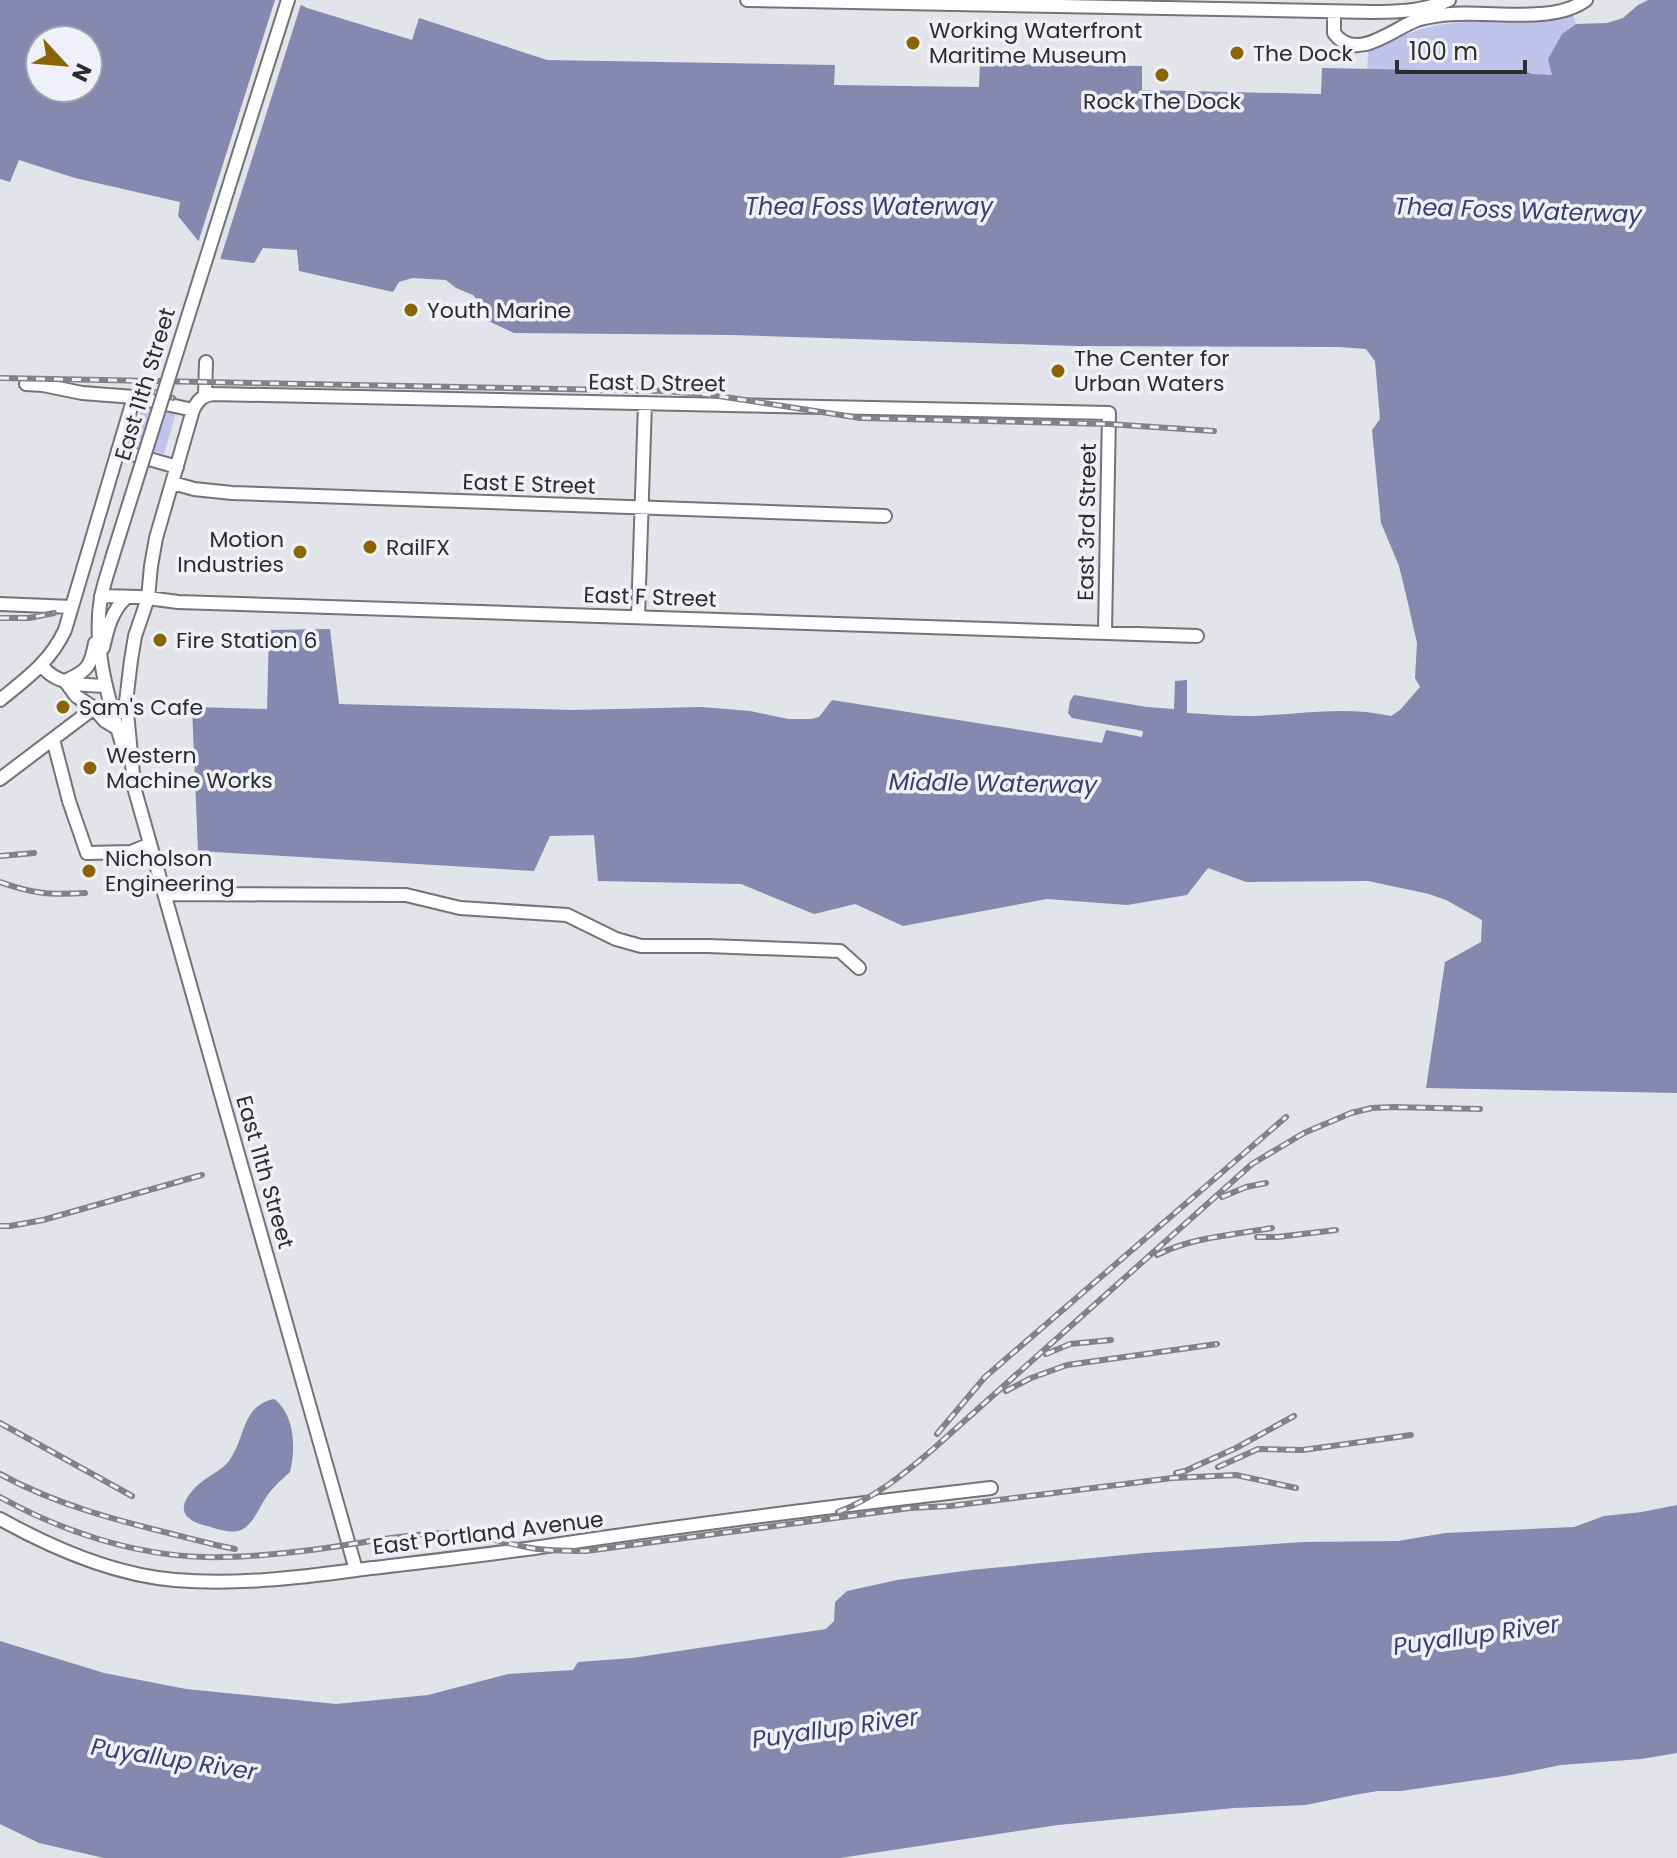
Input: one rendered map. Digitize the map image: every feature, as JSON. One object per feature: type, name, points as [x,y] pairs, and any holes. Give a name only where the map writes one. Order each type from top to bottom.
[{"type":"street","name":"East 11th Street","points":[[288,0],[113,555],[101,596],[98,627],[105,686],[356,1570]]},
{"type":"street","points":[[747,0],[1334,12],[1413,11],[1449,0]]},
{"type":"street","points":[[1334,12],[1334,33],[1345,43],[1353,45],[1370,43],[1428,17],[1454,13],[1559,12],[1570,10],[1586,0]]},
{"type":"street","points":[[205,396],[206,362]]},
{"type":"street","points":[[26,384],[134,397],[193,410]]},
{"type":"street","name":"East D Street","points":[[205,396],[297,395],[1109,413]]},
{"type":"street","name":"East 11th Street","points":[[134,785],[126,702],[135,636],[148,598],[156,538],[193,410],[205,396]]},
{"type":"street","name":"East 11th Street","points":[[0,700],[42,665],[58,644],[72,607],[134,397]]},
{"type":"street","points":[[638,617],[645,403]]},
{"type":"street","name":"East 3rd Street","points":[[1105,632],[1109,413]]},
{"type":"street","points":[[118,450],[177,467]]},
{"type":"street","name":"East E Street","points":[[173,483],[194,489],[232,493],[885,516]]},
{"type":"street","name":"East F Street","points":[[101,596],[178,602],[1197,636]]},
{"type":"street","points":[[102,671],[101,657],[108,629],[117,607],[127,597]]},
{"type":"street","points":[[0,604],[72,607]]},
{"type":"street","points":[[65,681],[86,670],[93,654],[98,627]]},
{"type":"street","points":[[42,665],[47,674],[65,681],[105,686]]},
{"type":"street","points":[[65,681],[76,696],[118,729]]},
{"type":"street","points":[[0,779],[94,708]]},
{"type":"street","points":[[53,739],[87,853],[131,852],[150,844]]},
{"type":"street","points":[[166,894],[406,895],[460,908],[567,915],[616,939],[641,946],[840,951],[859,968]]},
{"type":"street","name":"East Portland Avenue","points":[[0,1519],[45,1543],[84,1558],[151,1577],[229,1581],[474,1557],[991,1488]]},
{"type":"shaded area","points":[[1573,14],[1576,24],[1562,34],[1548,59],[1553,76],[1527,72],[1367,69],[1369,47],[1432,26],[1543,20]]},
{"type":"shaded area","points":[[147,395],[179,402],[164,454],[129,445]]},
{"type":"water","points":[[0,0],[292,0],[307,8],[412,40],[419,18],[547,60],[835,65],[834,85],[979,87],[980,64],[1142,66],[1142,90],[1321,94],[1322,68],[1552,75],[1548,59],[1562,34],[1576,24],[1607,23],[1623,18],[1648,0],[1677,0],[1677,1093],[1426,1088],[1445,962],[1481,942],[1482,920],[1429,894],[1368,881],[1246,882],[1208,868],[1187,895],[1127,905],[1047,899],[903,926],[855,904],[814,914],[741,884],[598,881],[594,835],[550,836],[534,871],[198,851],[192,707],[267,709],[269,630],[330,629],[339,704],[573,710],[701,707],[750,711],[788,719],[811,719],[819,717],[832,700],[1102,743],[1106,730],[1142,737],[1143,731],[1072,718],[1068,713],[1074,695],[1174,709],[1175,681],[1187,680],[1187,713],[1249,716],[1355,711],[1391,716],[1420,687],[1415,678],[1417,643],[1407,599],[1399,566],[1381,523],[1372,430],[1380,419],[1375,361],[1366,349],[1076,346],[731,335],[514,333],[484,319],[479,302],[473,295],[446,280],[412,278],[399,282],[393,292],[299,271],[297,250],[263,248],[254,263],[212,258],[178,216],[180,202],[75,178],[19,160],[10,182],[0,179]]},
{"type":"water","points":[[274,1399],[286,1414],[292,1432],[290,1472],[270,1492],[243,1529],[225,1531],[190,1519],[184,1510],[187,1498],[199,1484],[229,1461],[255,1408]]},
{"type":"water","name":"Puyallup River","points":[[1677,1505],[1677,1753],[1561,1765],[1401,1791],[1378,1791],[1306,1805],[1234,1808],[1058,1825],[840,1858],[104,1858],[39,1843],[0,1824],[0,1641],[104,1673],[186,1689],[336,1704],[428,1695],[508,1674],[573,1670],[578,1662],[632,1658],[826,1629],[834,1621],[835,1602],[847,1591],[897,1580],[1144,1553],[1304,1542],[1398,1541],[1445,1533],[1574,1527],[1604,1516]]},
{"type":"pier","points":[[275,0],[302,1],[219,263],[210,262],[197,246]]},
{"type":"railway","points":[[0,378],[668,391],[860,418],[1108,424],[1214,431]]},
{"type":"railway","points":[[138,386],[173,398]]},
{"type":"railway","points":[[0,618],[29,618],[54,613]]},
{"type":"railway","points":[[0,856],[34,853]]},
{"type":"railway","points":[[0,882],[42,893],[85,893]]},
{"type":"railway","points":[[838,1512],[876,1493],[921,1459],[1252,1164],[1304,1133],[1351,1113],[1393,1107],[1480,1109]]},
{"type":"railway","points":[[937,1434],[985,1377],[1286,1117]]},
{"type":"railway","points":[[0,1226],[43,1220],[202,1175]]},
{"type":"railway","points":[[1222,1197],[1266,1183]]},
{"type":"railway","points":[[1157,1255],[1198,1240],[1272,1228]]},
{"type":"railway","points":[[1257,1237],[1336,1230]]},
{"type":"railway","points":[[1046,1354],[1070,1344],[1111,1340]]},
{"type":"railway","points":[[1006,1391],[1067,1365],[1217,1344]]},
{"type":"railway","points":[[1176,1473],[1236,1448],[1294,1416]]},
{"type":"railway","points":[[0,1423],[132,1496]]},
{"type":"railway","points":[[1218,1467],[1258,1449],[1303,1450],[1411,1435]]},
{"type":"railway","points":[[0,1474],[78,1508],[235,1549]]},
{"type":"railway","points":[[0,1497],[98,1539],[151,1552],[218,1557],[319,1549],[447,1533],[479,1536],[538,1549],[586,1551],[910,1508],[950,1506],[1172,1478],[1236,1475],[1296,1488]]},
{"type":"place","name":"Working Waterfront Maritime Museum","points":[[913,43]]},
{"type":"place","name":"The Dock","points":[[1237,53]]},
{"type":"place","name":"Rock The Dock","points":[[1162,75]]},
{"type":"place","name":"Youth Marine","points":[[411,310]]},
{"type":"place","name":"The Center for Urban Waters","points":[[1058,371]]},
{"type":"place","name":"RailFX","points":[[370,547]]},
{"type":"place","name":"Motion Industries","points":[[300,552]]},
{"type":"place","name":"Fire Station 6","points":[[160,640]]},
{"type":"place","name":"Sam's Cafe","points":[[63,707]]},
{"type":"place","name":"Western Machine Works","points":[[90,768]]},
{"type":"place","name":"Nicholson Engineering","points":[[89,871]]},
{"type":"water label","name":"Thea Foss Waterway","points":[[869,206]]},
{"type":"water label","name":"Thea Foss Waterway","points":[[1518,210]]},
{"type":"water label","name":"Middle Waterway","points":[[993,783]]}]
